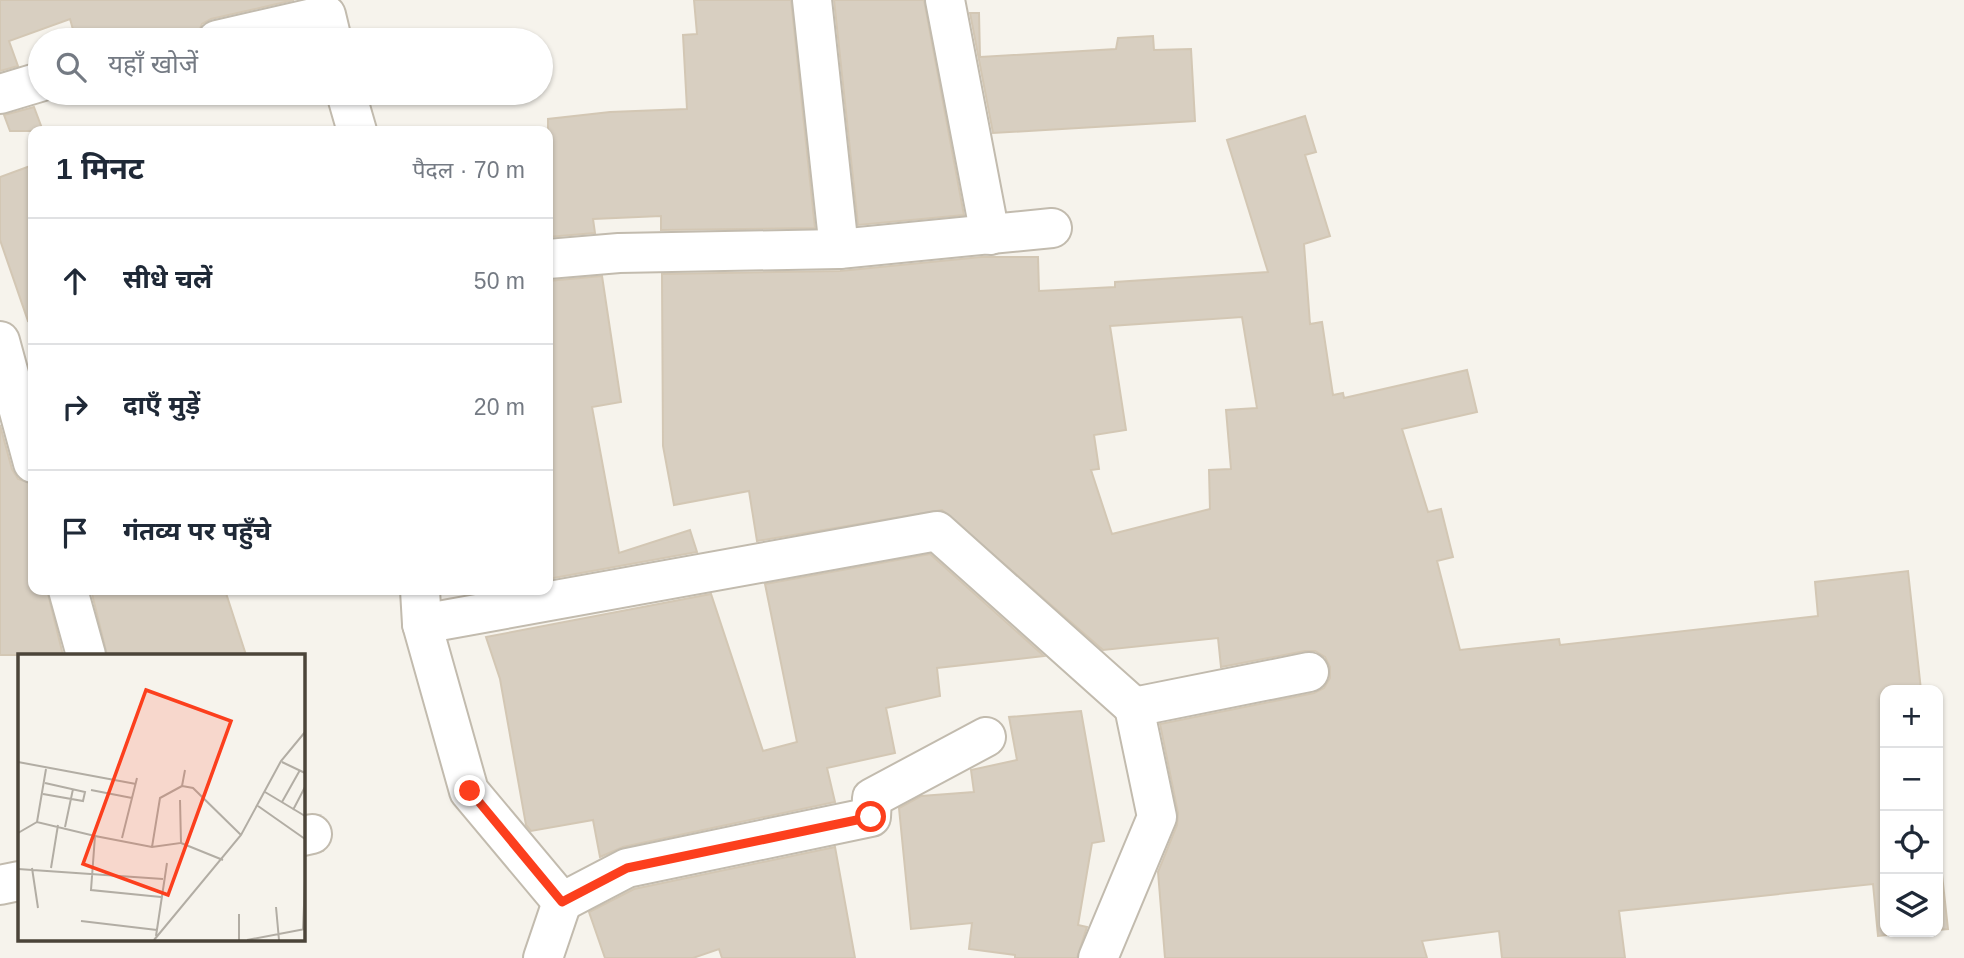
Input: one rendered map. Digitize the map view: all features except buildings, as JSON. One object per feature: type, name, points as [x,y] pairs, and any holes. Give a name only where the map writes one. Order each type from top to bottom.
[{"type":"street","points":[[812,0],[839,249]]},
{"type":"street","points":[[945,0],[990,235]]},
{"type":"street","points":[[278,28],[328,18]]},
{"type":"street","points":[[0,94],[28,86]]},
{"type":"street","points":[[349,105],[356,126]]},
{"type":"street","points":[[553,258],[619,253],[839,249],[1052,228]]},
{"type":"street","points":[[0,341],[28,445]]},
{"type":"street","points":[[553,588],[937,531],[1134,707],[1157,817],[1098,958]]},
{"type":"street","points":[[69,595],[86,654]]},
{"type":"street","points":[[502,595],[421,607],[470,791],[562,902]]},
{"type":"street","points":[[1134,707],[1309,672]]},
{"type":"street","points":[[543,958],[562,902],[627,868],[871,817],[872,798],[986,737]]},
{"type":"street","points":[[0,885],[18,881]]},
{"type":"route","points":[[470,791],[562,902],[627,868],[871,817]]}]
